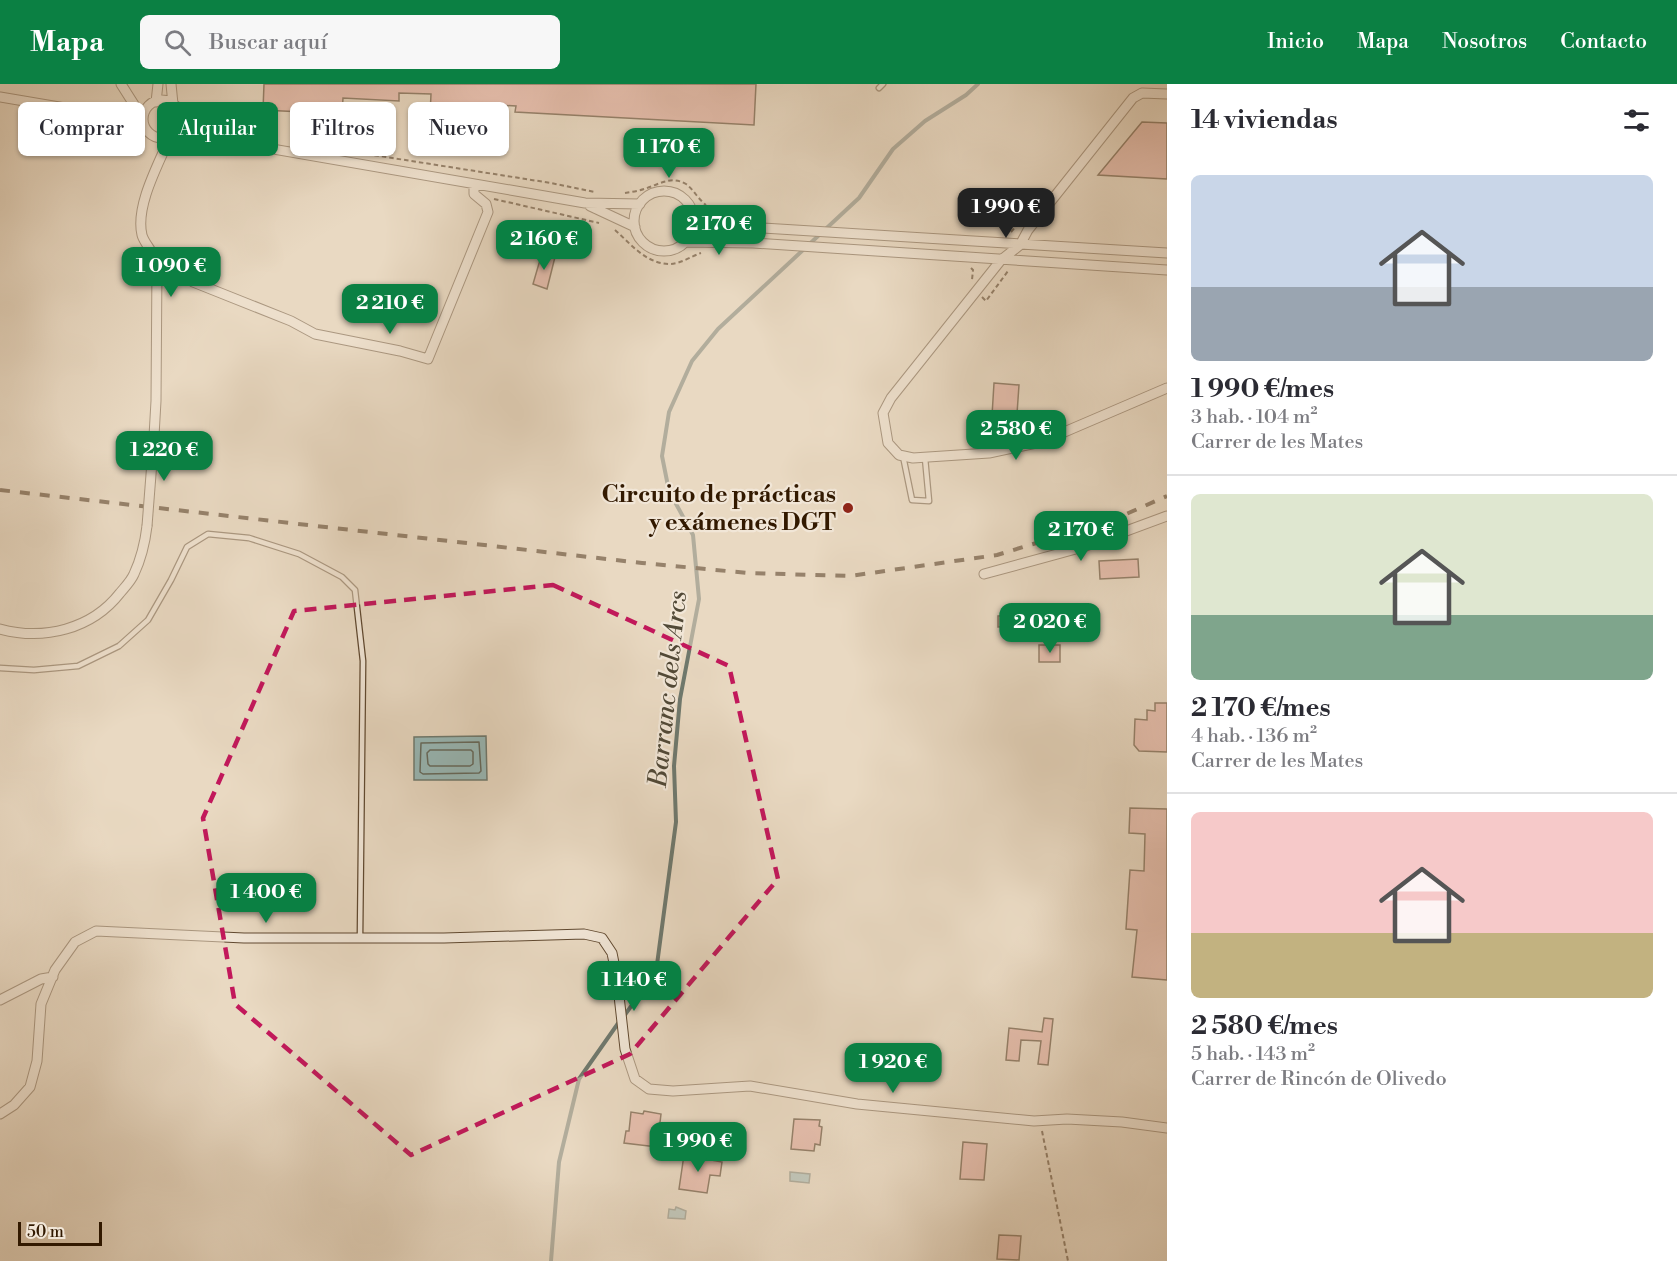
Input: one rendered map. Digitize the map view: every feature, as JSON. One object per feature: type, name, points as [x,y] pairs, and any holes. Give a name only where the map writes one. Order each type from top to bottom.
[{"type":"street","points":[[121,84],[134,102]]},
{"type":"street","points":[[156,102],[158,84]]},
{"type":"street","points":[[171,84],[173,102]]},
{"type":"street","points":[[1167,94],[1142,93],[1133,98],[1028,230],[1020,245],[1001,260],[891,398],[883,412],[884,426],[888,443],[899,455],[925,458],[989,453],[1041,442],[1167,388]]},
{"type":"street","points":[[0,97],[28,102]]},
{"type":"street","points":[[145,111],[156,102],[164,100],[168,102]]},
{"type":"street","points":[[145,128],[149,134],[157,138]]},
{"type":"street","points":[[278,151],[585,203],[640,204]]},
{"type":"street","points":[[159,156],[159,161]]},
{"type":"street","points":[[0,629],[35,634],[62,631],[87,621],[112,604],[134,576],[144,545],[147,526],[156,401],[157,263],[154,252],[142,238],[140,224],[142,210],[162,156]]},
{"type":"street","points":[[193,282],[291,321],[315,334],[428,359],[488,212],[486,204],[474,195],[474,184]]},
{"type":"street","points":[[672,192],[688,202],[693,211],[694,227],[687,242],[679,248],[670,251],[652,249],[638,236],[634,219],[640,204],[654,193],[672,192]]},
{"type":"street","points":[[585,203],[635,227]]},
{"type":"street","points":[[693,211],[716,220],[763,228],[1167,253]]},
{"type":"street","points":[[687,242],[753,243],[1167,270]]},
{"type":"street","points":[[984,574],[1083,547],[1167,516]]},
{"type":"street","points":[[0,1114],[14,1105],[30,1087],[37,1061],[41,1004],[52,977],[75,942],[96,931],[244,938],[444,938],[584,934],[602,938],[612,953],[625,1049],[635,1079],[649,1089],[673,1091],[750,1086],[857,1104],[1039,1120],[1078,1119],[1167,1128]]},
{"type":"street","points":[[0,1000],[41,979],[52,977]]},
{"type":"lane","points":[[903,456],[912,500],[929,501],[925,458]]},
{"type":"lane","points":[[0,668],[34,670],[78,666],[119,646],[148,620],[187,547],[208,534],[257,540],[299,554],[342,577],[355,590],[363,661],[360,938]]},
{"type":"path","points":[[378,156],[597,192]]},
{"type":"path","points":[[622,193],[643,189],[666,180],[675,180],[686,184],[708,206]]},
{"type":"path","points":[[602,211],[599,223],[606,225]]},
{"type":"path","points":[[612,227],[636,251],[670,264],[704,252]]},
{"type":"path","points":[[968,266],[973,270],[970,287],[986,301],[1009,270]]},
{"type":"path","points":[[1039,1120],[1068,1261]]},
{"type":"highlighted area","points":[[553,585],[729,666],[778,879],[630,1054],[411,1155],[235,1004],[203,818],[294,611]]},
{"type":"water","points":[[486,736],[487,780],[414,780],[414,737]]},
{"type":"water","points":[[790,1172],[810,1174],[809,1183],[790,1181]]},
{"type":"water","points":[[676,1207],[686,1211],[685,1219],[668,1218],[669,1209],[675,1210]]},
{"type":"building","points":[[264,84],[756,84],[754,125],[515,112],[516,106],[509,106],[509,102],[431,102],[431,94],[399,93],[399,101],[343,98],[343,102],[290,102],[290,111],[278,111],[278,102],[263,102]]},
{"type":"building","points":[[1142,122],[1167,123],[1167,179],[1098,175]]},
{"type":"building","points":[[542,253],[555,257],[547,289],[533,284]]},
{"type":"building","points":[[994,383],[1019,385],[1016,428],[991,432]]},
{"type":"building","points":[[1138,559],[1139,577],[1100,579],[1099,561]]},
{"type":"building","points":[[1033,604],[1036,626],[1020,630],[1019,626],[998,627],[998,616],[1016,615],[1014,609]]},
{"type":"building","points":[[1039,645],[1060,645],[1060,662],[1039,662]]},
{"type":"building","points":[[1155,703],[1167,703],[1167,752],[1139,751],[1134,745],[1135,719],[1147,720],[1147,710],[1155,711]]},
{"type":"building","points":[[1130,808],[1167,809],[1167,980],[1132,977],[1137,930],[1126,929],[1130,870],[1144,871],[1145,834],[1129,833]]},
{"type":"building","points":[[1044,1018],[1053,1019],[1048,1065],[1038,1064],[1041,1041],[1021,1040],[1019,1061],[1006,1060],[1009,1028],[1042,1032]]},
{"type":"building","points":[[644,1111],[661,1114],[657,1147],[624,1143],[626,1131],[629,1131],[631,1112],[643,1114]]},
{"type":"building","points":[[794,1119],[820,1120],[819,1126],[822,1127],[820,1145],[815,1144],[814,1151],[791,1149]]},
{"type":"building","points":[[963,1142],[987,1144],[984,1180],[960,1179]]},
{"type":"building","points":[[684,1155],[722,1162],[720,1176],[710,1175],[707,1193],[679,1189]]},
{"type":"building","points":[[999,1235],[1021,1236],[1019,1260],[997,1259]]},
{"type":"waterway","name":"Barranc dels Arcs","points":[[624,1016],[656,972],[676,822],[674,766],[680,699],[699,599],[693,535],[669,491],[662,456],[669,412],[692,361],[718,329],[859,198],[893,149],[925,121],[966,95],[978,84]]},
{"type":"waterway","name":"Barranc dels Arcs","points":[[551,1261],[559,1162],[579,1079],[619,1022]]},
{"type":"railway","points":[[0,490],[642,563],[748,573],[850,576],[997,555],[1115,519],[1167,496]]},
{"type":"place","name":"Circuito de prácticas y exámenes DGT","points":[[848,508]]}]
